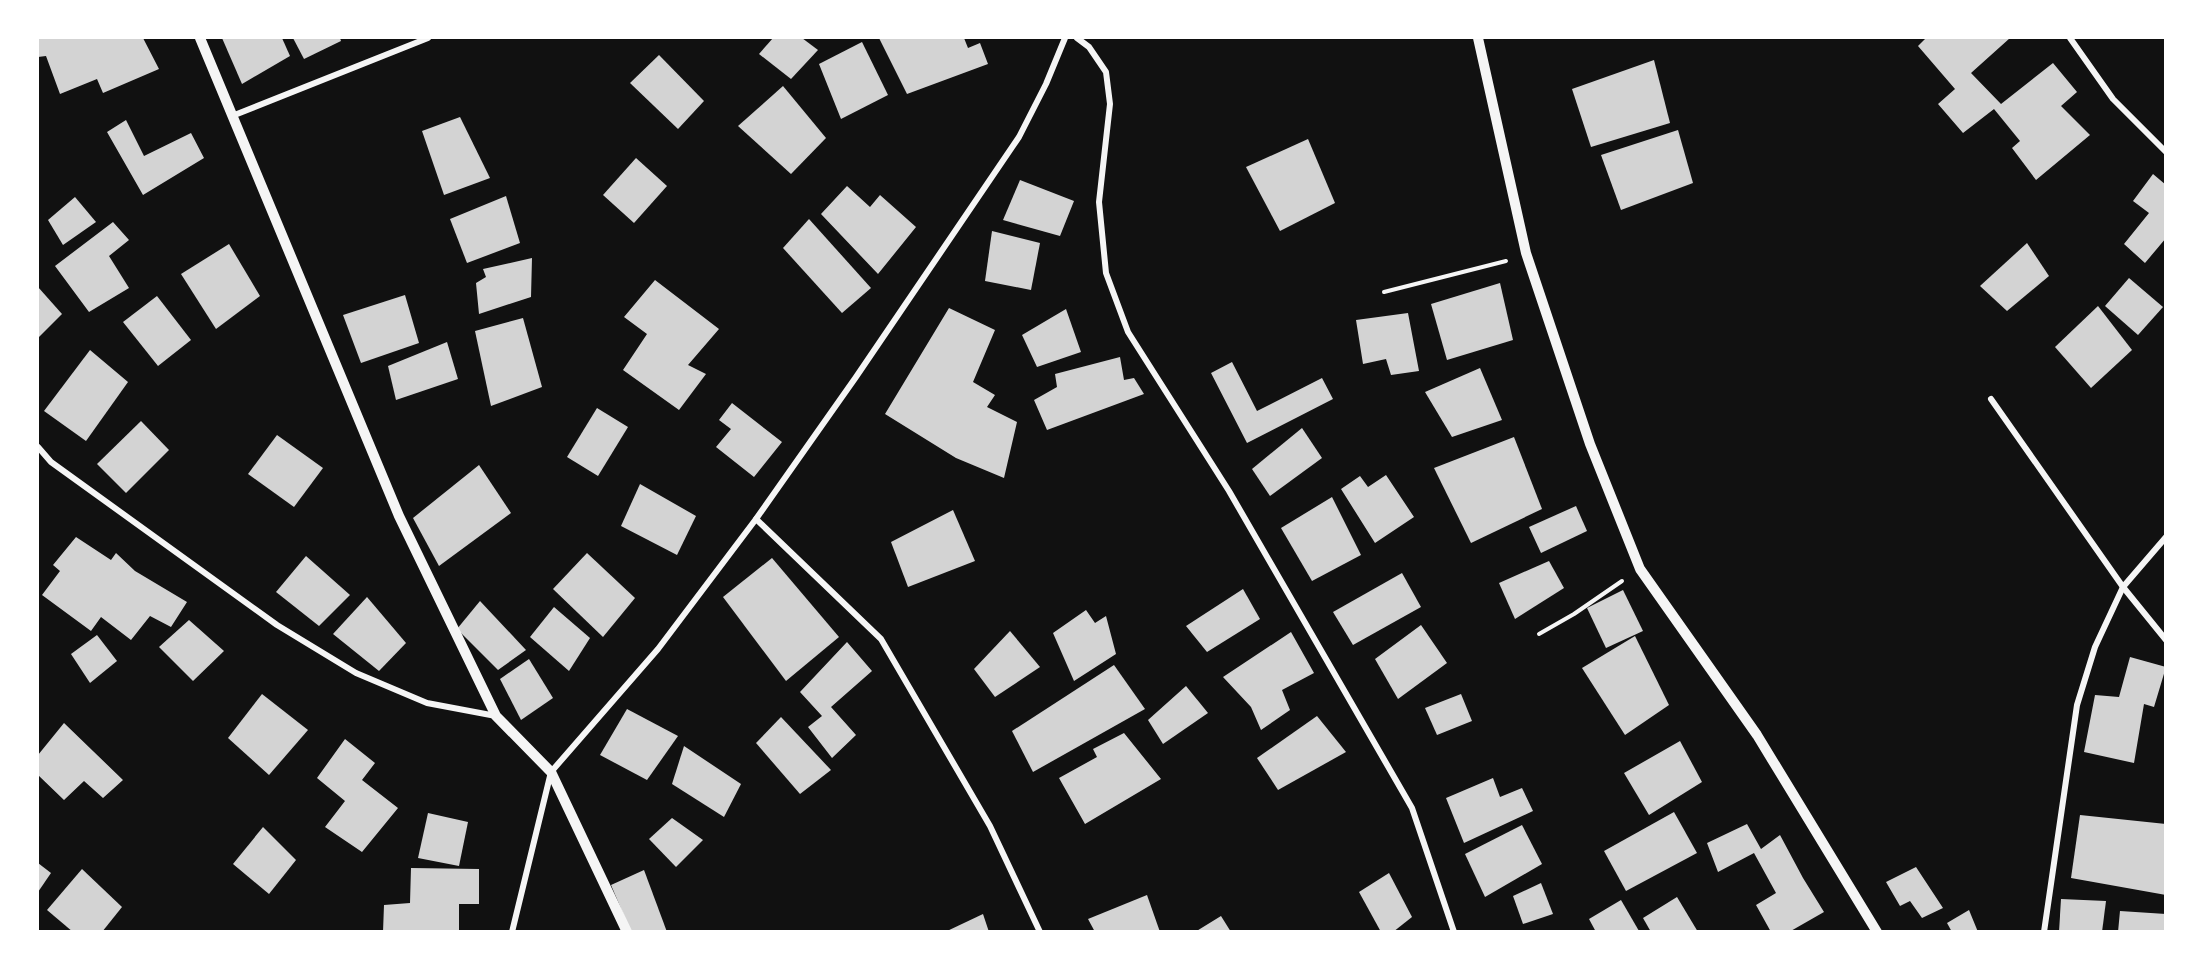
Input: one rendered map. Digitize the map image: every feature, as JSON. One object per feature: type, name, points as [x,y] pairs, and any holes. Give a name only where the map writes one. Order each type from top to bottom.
[{"type":"street","points":[[200,38],[399,516],[496,717],[551,772],[627,932]]},
{"type":"street","points":[[232,116],[428,38]]},
{"type":"street","points":[[512,932],[551,772],[658,650],[756,519],[856,377],[1019,137],[1046,84],[1065,38]]},
{"type":"street","points":[[1077,38],[1089,47],[1106,72],[1110,104],[1099,202],[1106,273],[1128,332],[1229,491],[1412,808],[1454,932]]},
{"type":"street","points":[[1478,38],[1526,253],[1590,444],[1640,569],[1757,735],[1878,932]]},
{"type":"street","points":[[2070,38],[2113,99],[2166,152]]},
{"type":"street","points":[[1991,399],[2123,587],[2166,640]]},
{"type":"street","points":[[38,447],[51,462],[277,625],[356,672],[427,703],[496,717]]},
{"type":"street","points":[[756,519],[881,639],[990,826],[1040,932]]},
{"type":"street","points":[[2044,932],[2077,705],[2095,647],[2123,587],[2166,537]]},
{"type":"path","points":[[1384,292],[1508,261],[1526,253]]},
{"type":"path","points":[[1539,634],[1574,614],[1640,569]]},
{"type":"building","points":[[38,38],[143,38],[159,69],[103,93],[97,79],[60,94],[46,56],[38,57]]},
{"type":"building","points":[[222,38],[282,38],[290,56],[242,84]]},
{"type":"building","points":[[293,38],[340,38],[341,41],[304,59]]},
{"type":"building","points":[[773,38],[802,38],[818,50],[791,79],[759,54]]},
{"type":"building","points":[[879,38],[964,38],[968,48],[980,43],[988,64],[907,94]]},
{"type":"building","points":[[1926,38],[2010,38],[1971,73],[2001,104],[2053,63],[2077,92],[2061,106],[2090,135],[2036,180],[2012,148],[2020,141],[1994,109],[1963,133],[1938,104],[1955,89],[1918,46]]},
{"type":"building","points":[[862,42],[888,95],[841,119],[819,64]]},
{"type":"building","points":[[659,55],[704,101],[678,129],[630,83]]},
{"type":"building","points":[[1654,60],[1670,123],[1591,147],[1572,89]]},
{"type":"building","points":[[783,86],[826,138],[791,174],[738,126]]},
{"type":"building","points":[[460,117],[490,178],[444,195],[422,131]]},
{"type":"building","points":[[126,120],[144,156],[191,133],[204,158],[143,195],[107,132]]},
{"type":"building","points":[[1678,130],[1693,183],[1621,210],[1601,155]]},
{"type":"building","points":[[1308,139],[1335,203],[1280,231],[1246,167]]},
{"type":"building","points":[[636,158],[667,186],[634,223],[603,195]]},
{"type":"building","points":[[2153,174],[2166,185],[2166,238],[2145,263],[2124,244],[2149,213],[2133,201]]},
{"type":"building","points":[[1020,180],[1074,201],[1060,236],[1003,220]]},
{"type":"building","points":[[847,186],[870,207],[880,195],[916,227],[878,274],[821,214]]},
{"type":"building","points":[[506,196],[520,243],[467,263],[450,219]]},
{"type":"building","points":[[75,197],[96,222],[63,245],[48,220]]},
{"type":"building","points":[[809,219],[871,288],[842,313],[783,248]]},
{"type":"building","points":[[113,222],[129,240],[109,256],[129,288],[89,312],[55,266]]},
{"type":"building","points":[[992,231],[1040,243],[1031,290],[985,281]]},
{"type":"building","points":[[2027,243],[2049,276],[2007,311],[1980,286]]},
{"type":"building","points":[[229,244],[260,296],[216,329],[181,274]]},
{"type":"building","points":[[532,258],[531,297],[479,314],[476,283],[486,277],[483,269]]},
{"type":"building","points":[[2129,278],[2163,307],[2138,335],[2105,306]]},
{"type":"building","points":[[655,280],[719,329],[688,365],[706,374],[679,410],[623,370],[647,334],[624,317]]},
{"type":"building","points":[[1500,283],[1513,340],[1447,360],[1431,304]]},
{"type":"building","points":[[38,287],[62,314],[38,338]]},
{"type":"building","points":[[405,295],[419,343],[361,363],[343,315]]},
{"type":"building","points":[[157,296],[191,340],[158,366],[123,322]]},
{"type":"building","points":[[2098,306],[2132,350],[2091,388],[2055,347]]},
{"type":"building","points":[[949,308],[995,330],[973,382],[995,395],[987,407],[1017,422],[1004,478],[956,458],[885,414]]},
{"type":"building","points":[[1066,309],[1081,352],[1037,367],[1022,335]]},
{"type":"building","points":[[1408,313],[1419,371],[1391,375],[1386,359],[1363,364],[1356,320]]},
{"type":"building","points":[[523,318],[542,387],[491,406],[475,331]]},
{"type":"building","points":[[447,342],[458,379],[396,400],[388,366]]},
{"type":"building","points":[[90,350],[128,382],[86,441],[44,411]]},
{"type":"building","points":[[1120,357],[1124,380],[1134,378],[1144,394],[1047,430],[1034,400],[1057,387],[1055,374]]},
{"type":"building","points":[[1232,362],[1257,411],[1322,378],[1333,399],[1247,443],[1211,373]]},
{"type":"building","points":[[1480,368],[1502,420],[1452,437],[1425,392]]},
{"type":"building","points":[[732,403],[782,442],[754,477],[716,447],[731,429],[719,420]]},
{"type":"building","points":[[597,408],[628,427],[598,476],[567,457]]},
{"type":"building","points":[[141,421],[169,450],[126,493],[97,464]]},
{"type":"building","points":[[1302,428],[1322,458],[1270,496],[1252,469]]},
{"type":"building","points":[[277,435],[323,468],[294,507],[248,474]]},
{"type":"building","points":[[1514,437],[1542,509],[1471,543],[1434,468]]},
{"type":"building","points":[[479,465],[511,513],[439,566],[413,518]]},
{"type":"building","points":[[1386,475],[1414,517],[1375,543],[1341,489],[1360,476],[1368,487]]},
{"type":"building","points":[[640,484],[696,516],[677,555],[621,526]]},
{"type":"building","points":[[1332,497],[1361,555],[1312,581],[1281,528]]},
{"type":"building","points":[[1576,506],[1587,531],[1541,553],[1529,527]]},
{"type":"building","points":[[953,510],[975,561],[908,587],[891,542]]},
{"type":"building","points":[[76,537],[111,560],[116,553],[135,571],[187,602],[171,627],[150,616],[131,640],[101,617],[91,631],[42,595],[60,571],[53,565]]},
{"type":"building","points":[[587,553],[635,598],[603,637],[553,589]]},
{"type":"building","points":[[306,556],[350,595],[319,626],[276,592]]},
{"type":"building","points":[[772,558],[839,637],[786,681],[723,597]]},
{"type":"building","points":[[1549,561],[1564,588],[1515,619],[1499,583]]},
{"type":"building","points":[[1402,573],[1421,607],[1353,645],[1333,612]]},
{"type":"building","points":[[1243,589],[1260,619],[1207,652],[1186,626]]},
{"type":"building","points":[[1623,590],[1643,631],[1606,648],[1587,608]]},
{"type":"building","points":[[367,597],[406,643],[379,671],[333,634]]},
{"type":"building","points":[[480,601],[526,650],[498,670],[457,629]]},
{"type":"building","points":[[554,607],[590,638],[569,671],[530,637]]},
{"type":"building","points":[[1086,610],[1095,623],[1106,616],[1116,654],[1074,681],[1053,633]]},
{"type":"building","points":[[189,620],[224,651],[193,681],[159,647]]},
{"type":"building","points":[[1421,625],[1447,663],[1398,699],[1375,659]]},
{"type":"building","points":[[1010,631],[1040,667],[995,697],[974,669]]},
{"type":"building","points":[[1291,632],[1314,673],[1282,690],[1290,710],[1261,730],[1251,707],[1223,677]]},
{"type":"building","points":[[97,635],[117,661],[90,683],[71,654]]},
{"type":"building","points":[[1635,636],[1669,705],[1625,735],[1582,668]]},
{"type":"building","points":[[847,642],[872,671],[831,707],[856,735],[832,758],[808,727],[822,716],[800,692]]},
{"type":"building","points":[[2130,657],[2166,667],[2154,707],[2144,704],[2134,763],[2084,752],[2095,695],[2119,697]]},
{"type":"building","points":[[529,659],[553,698],[521,720],[500,679]]},
{"type":"building","points":[[1114,665],[1145,709],[1033,772],[1012,731]]},
{"type":"building","points":[[1186,686],[1208,713],[1163,744],[1148,720]]},
{"type":"building","points":[[262,694],[308,730],[269,775],[228,738]]},
{"type":"building","points":[[1461,694],[1472,721],[1437,735],[1425,708]]},
{"type":"building","points":[[627,709],[678,736],[647,780],[600,755]]},
{"type":"building","points":[[1317,716],[1346,752],[1278,790],[1257,758]]},
{"type":"building","points":[[781,717],[831,770],[800,794],[756,743]]},
{"type":"building","points":[[64,723],[123,780],[103,798],[84,781],[64,800],[38,775],[38,755]]},
{"type":"building","points":[[1124,733],[1161,779],[1085,824],[1059,778],[1097,757],[1093,749]]},
{"type":"building","points":[[345,739],[375,763],[362,780],[398,808],[362,852],[325,827],[345,801],[317,778]]},
{"type":"building","points":[[1680,741],[1702,782],[1649,815],[1624,773]]},
{"type":"building","points":[[684,746],[741,784],[724,817],[672,784]]},
{"type":"building","points":[[1493,778],[1500,797],[1522,788],[1533,811],[1464,843],[1446,798]]},
{"type":"building","points":[[1674,812],[1697,853],[1626,891],[1604,851]]},
{"type":"building","points":[[428,813],[468,822],[459,866],[418,858]]},
{"type":"building","points":[[2080,815],[2166,824],[2166,895],[2071,878]]},
{"type":"building","points":[[672,818],[703,840],[676,867],[649,839]]},
{"type":"building","points":[[1747,824],[1761,849],[1780,835],[1824,912],[1789,932],[1771,932],[1756,905],[1776,893],[1754,853],[1718,872],[1707,843]]},
{"type":"building","points":[[1522,825],[1542,864],[1485,897],[1465,854]]},
{"type":"building","points":[[263,827],[296,860],[269,894],[233,864]]},
{"type":"building","points":[[38,863],[51,873],[38,892]]},
{"type":"building","points":[[1916,867],[1943,908],[1922,918],[1910,901],[1900,906],[1886,882]]},
{"type":"building","points":[[411,868],[479,869],[479,904],[459,904],[459,932],[383,932],[384,905],[410,903]]},
{"type":"building","points":[[82,869],[122,907],[102,932],[73,932],[47,910]]},
{"type":"building","points":[[644,870],[667,932],[631,932],[611,885]]},
{"type":"building","points":[[1389,873],[1412,917],[1393,932],[1381,932],[1359,892]]},
{"type":"building","points":[[1541,883],[1553,914],[1523,924],[1513,896]]},
{"type":"building","points":[[1147,895],[1160,932],[1095,932],[1088,919]]},
{"type":"building","points":[[1677,897],[1698,932],[1651,932],[1643,918]]},
{"type":"building","points":[[2061,899],[2106,901],[2102,932],[2059,932]]},
{"type":"building","points":[[1621,900],[1639,931],[1596,932],[1589,919]]},
{"type":"building","points":[[1969,910],[1978,932],[1952,932],[1947,923]]},
{"type":"building","points":[[2120,911],[2166,914],[2166,932],[2118,932]]},
{"type":"building","points":[[983,914],[989,932],[945,932]]},
{"type":"building","points":[[1221,916],[1231,932],[1195,932]]}]
